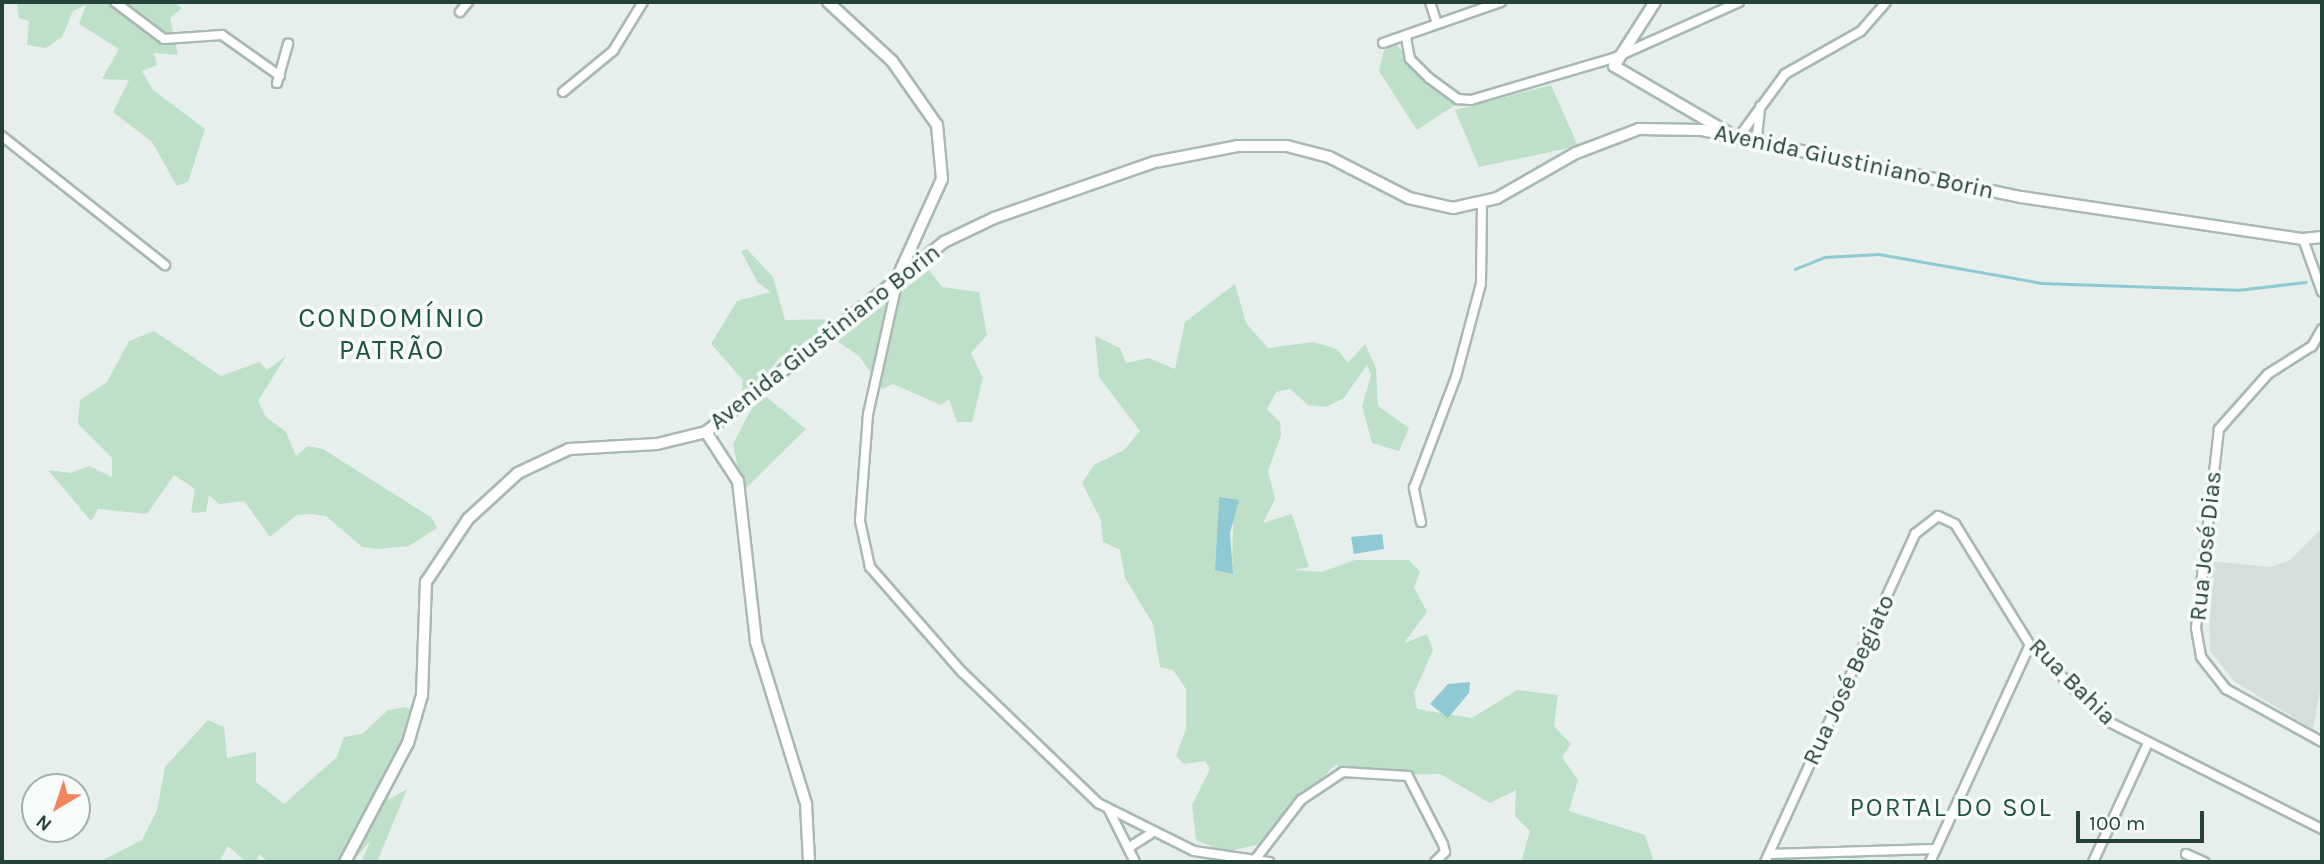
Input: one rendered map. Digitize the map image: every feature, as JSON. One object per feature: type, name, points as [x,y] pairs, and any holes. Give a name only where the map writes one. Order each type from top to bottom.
[{"type":"main road","name":"Avenida Giustiniano Borin","points":[[345,862],[408,743],[422,695],[420,607],[426,582],[455,536],[518,472],[548,456],[706,432],[898,276],[944,242],[994,218],[1155,162],[1238,146],[1287,146],[1329,157],[1409,198],[1453,208],[1482,202],[1553,171],[1576,153],[1639,129],[1702,130],[1757,137],[1886,173],[2303,239],[2322,237]]},
{"type":"street","points":[[115,2],[164,39],[222,35],[278,79],[288,44]]},
{"type":"street","points":[[460,12],[468,2]]},
{"type":"street","points":[[563,92],[613,51],[643,2]]},
{"type":"street","points":[[828,2],[891,61],[937,125],[942,179],[898,276],[868,414],[860,521],[870,567],[1009,720],[1109,810],[1150,834],[1194,851],[1269,862]]},
{"type":"street","points":[[1430,2],[1437,23]]},
{"type":"street","points":[[1383,43],[1501,2]]},
{"type":"street","points":[[1614,58],[1655,2]]},
{"type":"street","points":[[1406,37],[1410,59],[1458,99],[1614,58],[1739,2]]},
{"type":"street","points":[[1741,134],[1760,103],[1785,74],[1861,31],[1886,2]]},
{"type":"street","points":[[1614,58],[1623,75],[1701,112],[1727,132]]},
{"type":"street","points":[[1757,137],[1760,103]]},
{"type":"street","points":[[1701,112],[1702,130]]},
{"type":"street","points":[[2,136],[165,265]]},
{"type":"street","points":[[1421,522],[1414,488],[1456,377],[1481,284],[1482,202]]},
{"type":"street","points":[[2303,239],[2322,292]]},
{"type":"street","name":"Rua José Dias","points":[[2322,329],[2312,346],[2268,374],[2219,429],[2196,628],[2201,657],[2226,689],[2322,742]]},
{"type":"street","points":[[706,432],[738,481],[756,642],[806,804],[809,862]]},
{"type":"street","name":"Rua José Begiato","points":[[1767,858],[1915,534],[1929,517],[1947,517]]},
{"type":"street","name":"Rua Bahia","points":[[1947,517],[2029,645],[2107,721],[2147,745],[2322,829]]},
{"type":"street","points":[[1930,862],[2029,645]]},
{"type":"street","points":[[2093,862],[2147,745]]},
{"type":"street","points":[[1254,861],[1301,800],[1343,772],[1408,776],[1443,844],[1445,852],[1435,862]]},
{"type":"street","points":[[1109,810],[1135,862]]},
{"type":"street","points":[[1128,848],[1150,834]]},
{"type":"street","points":[[1767,858],[1936,849]]},
{"type":"street","points":[[2186,854],[2204,862]]},
{"type":"shaded area","points":[[2322,528],[2322,680],[2313,729],[2235,682],[2210,651],[2209,561],[2272,567],[2290,560]]},
{"type":"green space","points":[[17,2],[173,2],[182,8],[170,18],[178,55],[154,53],[157,65],[142,71],[153,90],[205,129],[188,182],[177,186],[152,142],[113,112],[129,80],[102,79],[119,49],[79,24],[86,5],[73,11],[62,37],[46,48],[27,45],[29,21],[19,18]]},
{"type":"green space","points":[[1396,44],[1432,86],[1458,103],[1417,130],[1379,71],[1384,50]]},
{"type":"green space","points":[[1551,85],[1578,146],[1479,167],[1455,110]]},
{"type":"green space","points":[[747,249],[773,277],[785,320],[844,319],[891,300],[929,270],[942,287],[979,292],[987,335],[971,353],[983,378],[972,422],[957,422],[949,399],[941,405],[893,384],[882,389],[859,356],[836,340],[806,345],[779,358],[763,381],[764,395],[806,429],[743,491],[733,444],[753,406],[740,407],[743,380],[711,344],[737,301],[771,292],[758,283],[741,251]]},
{"type":"green space","points":[[1235,284],[1246,323],[1268,348],[1313,342],[1337,349],[1348,363],[1365,344],[1376,368],[1378,406],[1409,428],[1399,451],[1372,443],[1362,406],[1371,375],[1367,365],[1344,398],[1326,407],[1308,405],[1290,389],[1276,392],[1267,409],[1280,422],[1281,435],[1268,471],[1275,499],[1263,523],[1292,514],[1309,567],[1293,570],[1322,572],[1355,560],[1409,560],[1420,572],[1414,587],[1427,612],[1404,643],[1427,634],[1433,650],[1414,693],[1417,709],[1472,718],[1517,690],[1558,695],[1554,726],[1571,744],[1562,757],[1578,780],[1569,811],[1645,835],[1654,862],[1521,862],[1530,831],[1515,816],[1516,790],[1490,803],[1440,774],[1379,775],[1335,765],[1261,844],[1225,852],[1196,840],[1192,805],[1210,769],[1205,761],[1184,764],[1176,756],[1186,729],[1186,689],[1173,670],[1160,667],[1153,624],[1125,578],[1120,550],[1103,542],[1101,520],[1082,483],[1094,465],[1124,450],[1140,431],[1099,377],[1095,336],[1120,348],[1126,363],[1149,358],[1175,369],[1185,322]],"holes":[[[1219,497],[1233,523],[1232,574],[1215,569]]]},
{"type":"green space","points":[[154,331],[221,376],[259,362],[267,370],[286,356],[258,401],[266,417],[286,432],[296,456],[308,446],[323,449],[432,518],[437,528],[409,546],[377,549],[362,547],[326,516],[311,514],[297,515],[270,537],[244,501],[219,504],[209,495],[206,512],[191,513],[195,489],[174,475],[147,514],[98,509],[91,521],[48,470],[71,473],[89,466],[112,477],[112,458],[78,424],[80,400],[107,382],[129,341]]},
{"type":"green space","points":[[406,707],[412,711],[388,800],[407,789],[377,862],[361,862],[371,840],[352,862],[268,862],[259,854],[256,862],[246,862],[228,846],[219,862],[103,860],[142,840],[157,810],[165,767],[208,720],[224,727],[227,758],[256,752],[256,782],[284,804],[337,757],[344,737],[362,734],[388,710]]},
{"type":"water","points":[[1219,497],[1239,500],[1230,533],[1233,574],[1215,570]]},
{"type":"water","points":[[1382,534],[1384,549],[1354,554],[1351,537]]},
{"type":"water","points":[[1470,682],[1469,693],[1448,718],[1430,704],[1448,684]]},
{"type":"waterway","points":[[1795,269],[1825,257],[1879,254],[2041,283],[2237,290],[2306,282]]},
{"type":"district","name":"CONDOMÍNIO PATRÃO","points":[[392,334]]},
{"type":"district","name":"PORTAL DO SOL","points":[[1951,808]]}]
